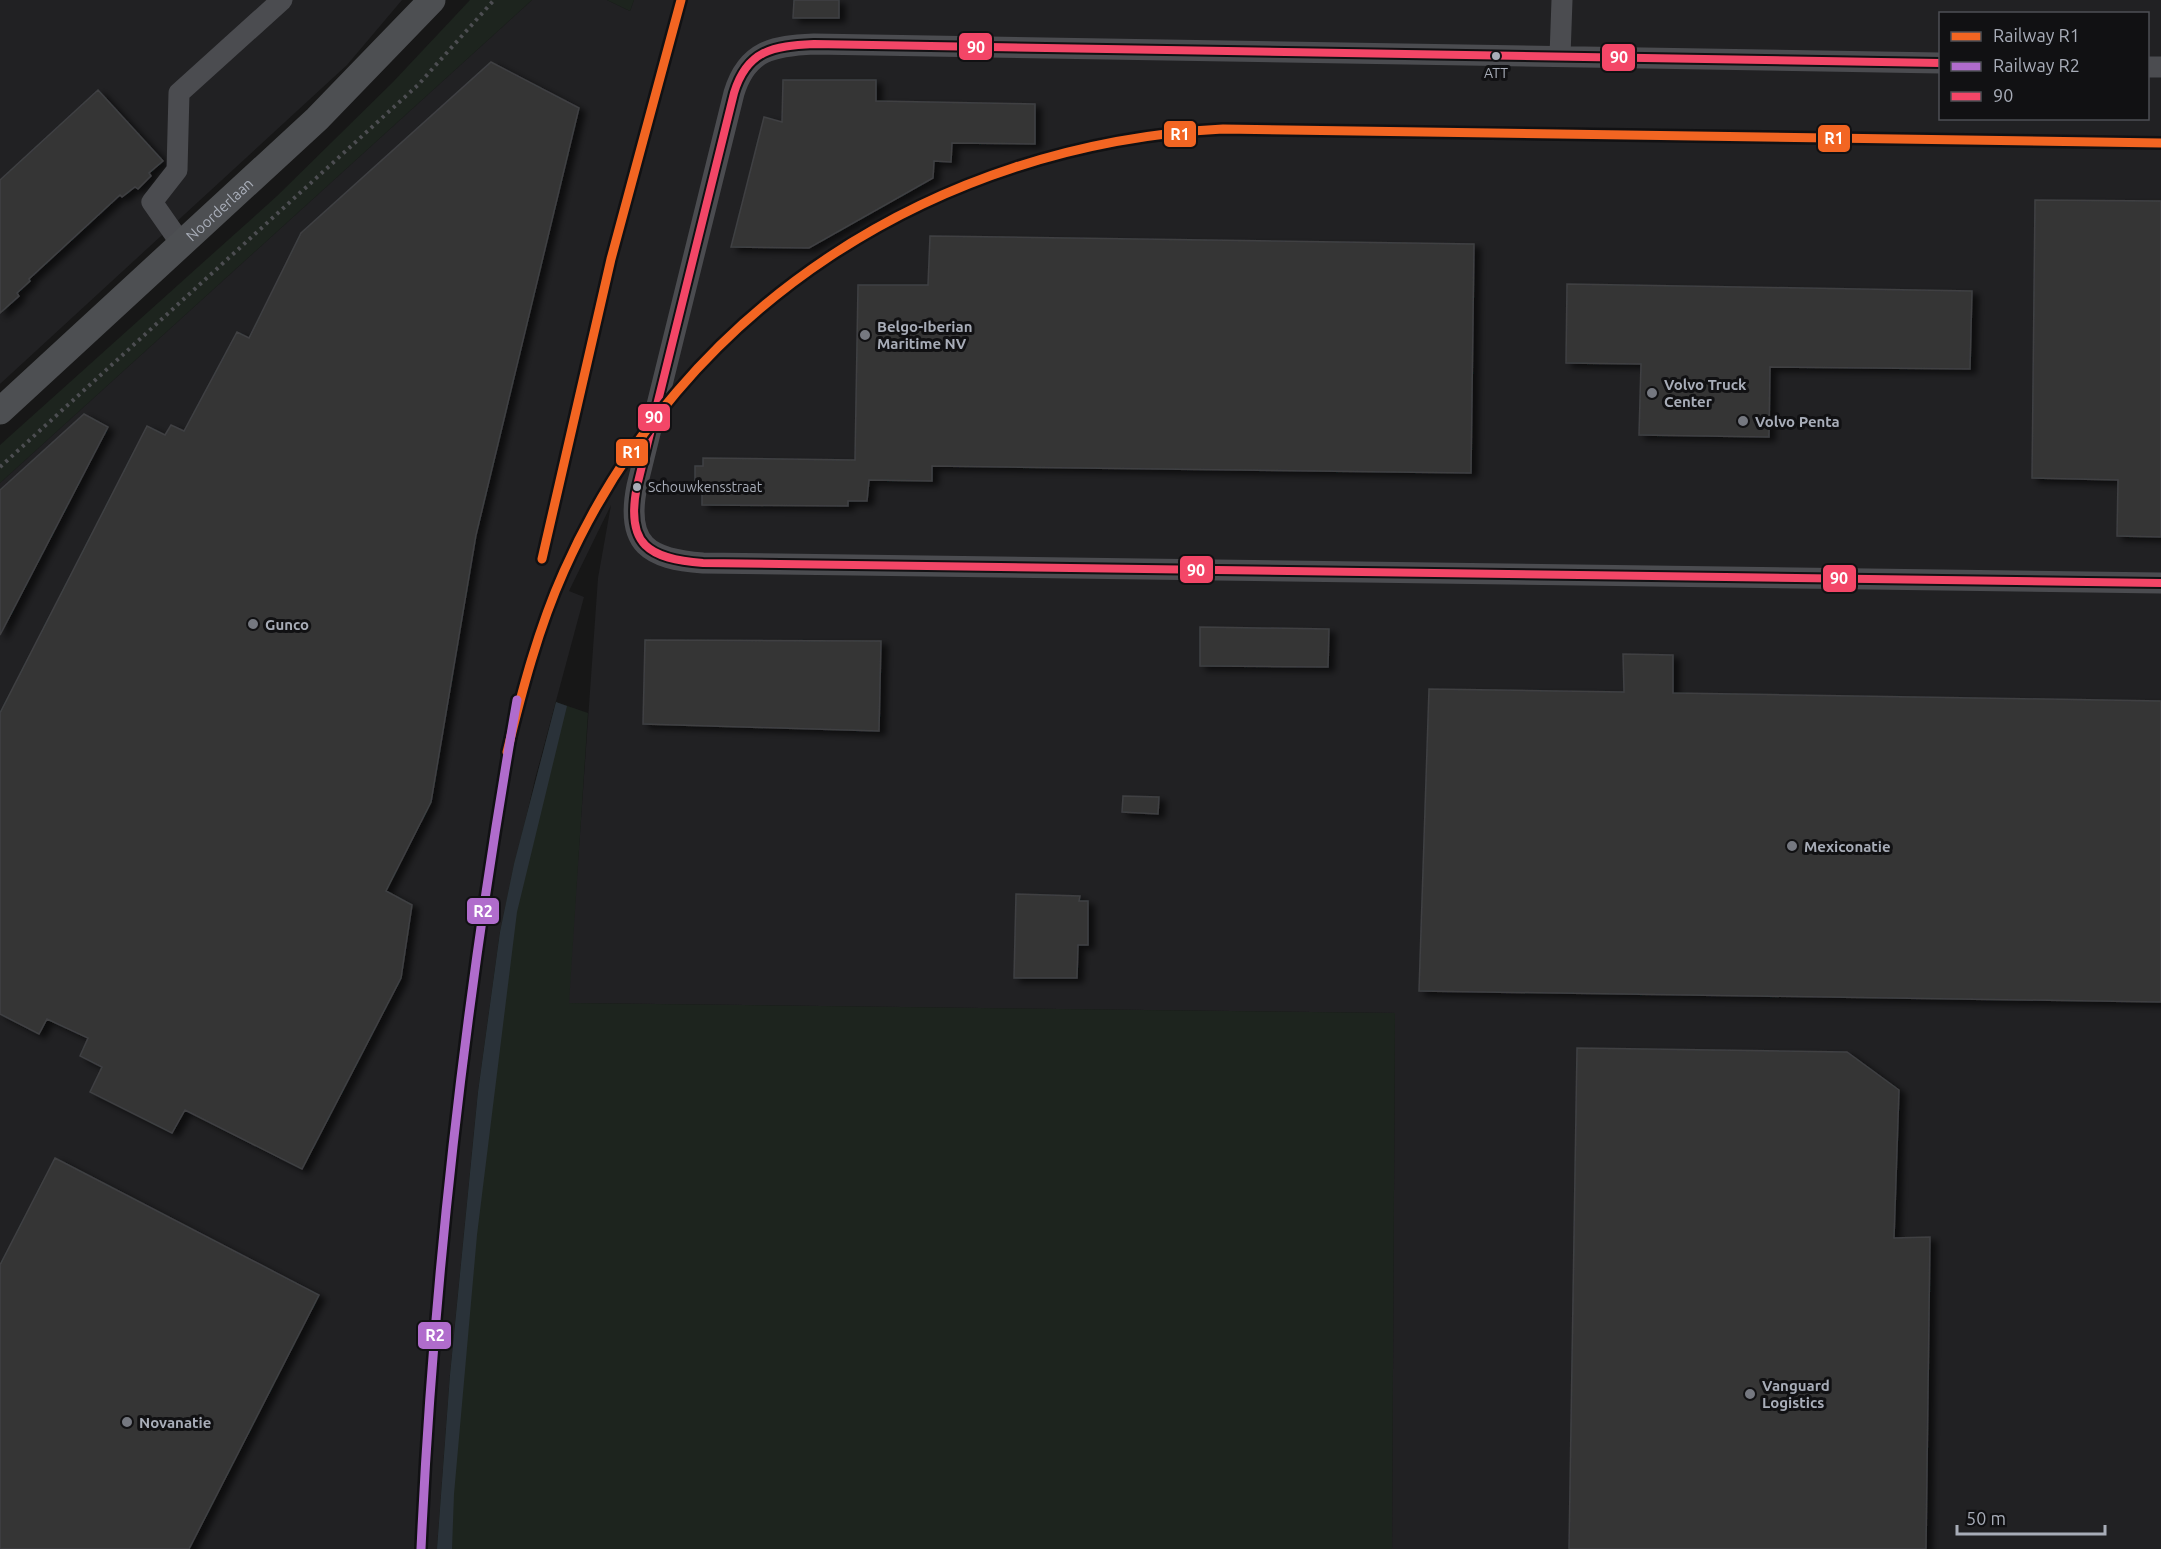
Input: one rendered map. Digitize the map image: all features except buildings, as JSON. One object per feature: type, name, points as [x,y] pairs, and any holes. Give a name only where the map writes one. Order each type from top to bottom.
[{"type":"main road","name":"Noorderlaan","points":[[0,411],[317,119],[432,0]]},
{"type":"street","points":[[182,245],[152,202],[177,170],[179,93],[282,0]]},
{"type":"street","points":[[1560,56],[1562,0]]},
{"type":"street","points":[[1939,63],[814,44],[778,47],[764,52],[753,59],[743,71],[734,93],[637,486],[633,505],[637,533],[646,548],[656,555],[670,560],[703,563],[2161,583]]},
{"type":"path","points":[[0,467],[418,84],[494,0]]},
{"type":"shaded area","points":[[0,0],[402,0],[347,65],[0,384]]},
{"type":"shaded area","points":[[470,0],[532,0],[0,483],[0,445],[277,196],[393,82]]},
{"type":"shaded area","points":[[532,0],[607,0],[630,11],[634,0],[2161,0],[2161,1549],[1392,1549],[1395,1013],[568,1003],[598,578],[611,505],[569,591],[584,597],[535,779],[500,932],[478,1092],[450,1375],[437,1549],[0,1549],[0,483]]},
{"type":"shaded area","points":[[607,0],[634,0],[630,11]]},
{"type":"shaded area","points":[[556,702],[588,713],[569,1003],[1395,1013],[1392,1549],[437,1549],[450,1375],[478,1092],[500,932],[514,864]]},
{"type":"shaded area","points":[[556,702],[567,706],[517,912],[477,1235],[454,1494],[452,1549],[437,1549],[450,1375],[478,1092],[500,932],[514,864]]},
{"type":"rail line","name":"R1","points":[[542,559],[611,259],[681,0]]},
{"type":"rail line","name":"R1","points":[[507,752],[538,638],[564,571],[614,477],[676,392],[749,319],[830,256],[919,206],[1016,167],[1117,141],[1223,129],[2161,143]]},
{"type":"rail line","name":"R2","points":[[421,1549],[444,1229],[483,912],[517,700]]},
{"type":"transit line","name":"90","points":[[1939,63],[814,44],[774,49],[754,59],[746,67],[734,93],[637,486],[634,506],[638,535],[645,545],[668,558],[703,563],[2161,583]]},
{"type":"place","name":"ATT","points":[[1496,56]]},
{"type":"place","name":"Belgo-Iberian Maritime NV","points":[[865,335]]},
{"type":"place","name":"Volvo Truck Center","points":[[1652,393]]},
{"type":"place","name":"Volvo Penta","points":[[1743,421]]},
{"type":"place","name":"Schouwkensstraat","points":[[637,487]]},
{"type":"place","name":"Gunco","points":[[253,624]]},
{"type":"place","name":"Mexiconatie","points":[[1792,846]]},
{"type":"place","name":"Vanguard Logistics","points":[[1750,1394]]},
{"type":"place","name":"Novanatie","points":[[127,1422]]}]
